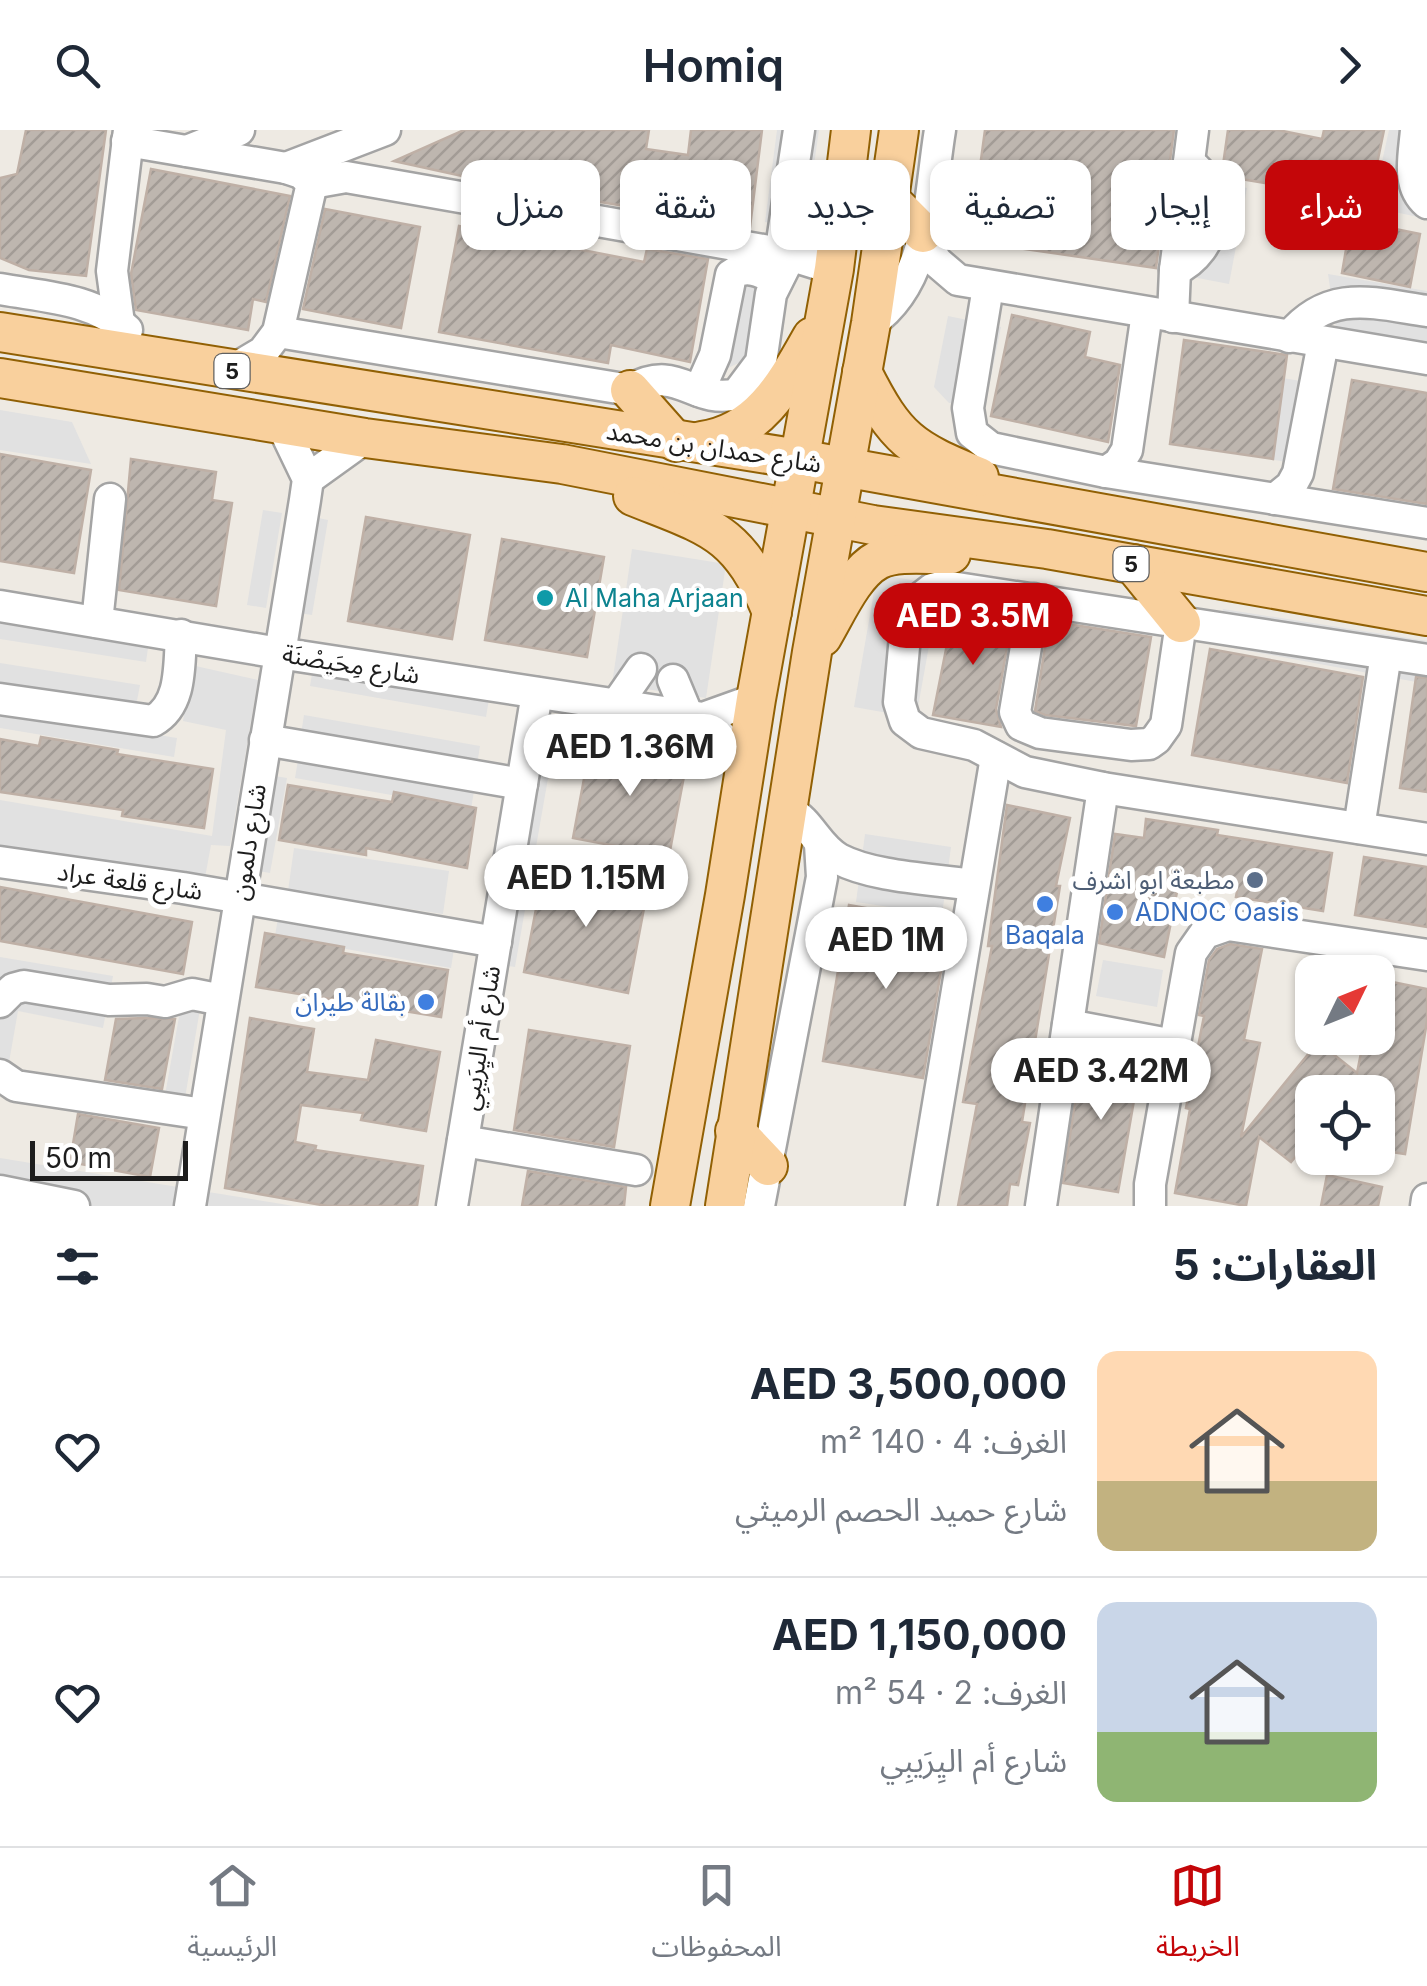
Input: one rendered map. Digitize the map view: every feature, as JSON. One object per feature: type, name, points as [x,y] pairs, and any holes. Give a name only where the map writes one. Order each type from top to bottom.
[{"type":"main road","points":[[670,1206],[834,269],[851,130]]},
{"type":"main road","points":[[894,160],[899,130]]},
{"type":"main road","points":[[910,223],[922,236]]},
{"type":"main road","points":[[725,1206],[812,652],[881,250]]},
{"type":"main road","points":[[630,390],[681,442],[729,435],[760,415],[824,318]]},
{"type":"main road","name":"شارع حمدان بن محمد","points":[[0,332],[800,459],[1427,572]]},
{"type":"main road","points":[[862,372],[894,426],[922,452],[1056,507]]},
{"type":"main road","name":"شارع حمدان بن محمد","points":[[0,378],[365,438],[562,464],[790,509],[1047,549],[1427,616]]},
{"type":"main road","points":[[562,464],[713,529],[742,556],[772,612]]},
{"type":"main road","points":[[812,652],[856,583],[877,560],[892,556],[1047,549]]},
{"type":"main road","points":[[1133,564],[1181,622]]},
{"type":"main road","points":[[735,1131],[768,1166]]},
{"type":"street","points":[[184,152],[239,130]]},
{"type":"street","points":[[299,176],[351,144],[383,130]]},
{"type":"street","points":[[278,332],[630,390],[663,378],[716,396],[737,394],[755,373],[764,351],[771,294],[782,267],[799,130]]},
{"type":"street","points":[[871,322],[887,312],[913,274],[940,130]]},
{"type":"street","points":[[1106,472],[1119,463],[1127,450],[1175,270],[1193,130]]},
{"type":"street","points":[[1416,130],[1413,181],[1427,203]]},
{"type":"street","points":[[119,323],[112,271],[128,136],[299,176],[356,179],[782,267],[834,269]]},
{"type":"street","points":[[351,144],[350,162],[356,179]]},
{"type":"street","points":[[230,370],[263,352],[278,332],[299,176]]},
{"type":"street","points":[[922,236],[937,262],[958,280]]},
{"type":"street","points":[[699,391],[716,355],[731,275],[744,268],[763,272],[782,267]]},
{"type":"street","points":[[81,304],[112,271]]},
{"type":"street","points":[[902,294],[958,280],[1427,360]]},
{"type":"street","points":[[988,287],[968,408],[972,433],[991,448],[1106,472],[1427,523]]},
{"type":"street","points":[[0,289],[101,311],[154,357]]},
{"type":"street","points":[[1289,337],[1312,314],[1341,303],[1427,311]]},
{"type":"street","points":[[1275,499],[1291,486],[1298,473],[1322,342]]},
{"type":"street","points":[[282,425],[308,479],[365,438]]},
{"type":"street","name":"شارع دلمون","points":[[190,1206],[308,479]]},
{"type":"street","points":[[97,622],[110,499]]},
{"type":"street","points":[[1427,660],[1181,622],[1021,604],[944,586],[922,594],[906,625],[900,712],[921,733],[974,745],[996,757],[1104,788],[1427,839]]},
{"type":"street","points":[[1021,604],[1015,712],[1026,730],[1140,746],[1156,739],[1166,725],[1181,622]]},
{"type":"street","name":"شارع مِحَيصْنَة","points":[[0,606],[695,717],[756,700]]},
{"type":"street","points":[[0,699],[152,721],[163,716],[174,698],[182,636]]},
{"type":"street","points":[[1359,828],[1386,654]]},
{"type":"street","points":[[616,705],[641,668]]},
{"type":"street","points":[[673,680],[695,717],[746,761]]},
{"type":"street","name":"شارع أم اليِرَيبِي","points":[[452,1206],[538,693]]},
{"type":"street","points":[[969,730],[1003,742],[1029,766]]},
{"type":"street","points":[[1029,766],[1052,734]]},
{"type":"street","points":[[265,740],[522,784]]},
{"type":"street","points":[[920,1206],[996,757]]},
{"type":"street","points":[[1040,1206],[1104,788]]},
{"type":"street","points":[[788,810],[808,824],[820,844],[840,860],[883,872],[972,885]]},
{"type":"street","points":[[759,1206],[824,866],[820,844]]},
{"type":"street","name":"شارع قلعة عراد","points":[[0,862],[496,942]]},
{"type":"street","points":[[1150,1206],[1150,1184],[1174,1045],[1196,942],[1216,927],[1240,926],[1427,956]]},
{"type":"street","points":[[0,1002],[14,989],[24,986],[109,1000],[165,1002],[192,994],[222,1000]]},
{"type":"street","points":[[1068,1026],[1174,1045]]},
{"type":"street","points":[[0,1075],[16,1086],[204,1114]]},
{"type":"street","points":[[463,1141],[636,1170]]},
{"type":"street","points":[[0,1191],[74,1206]]},
{"type":"shaded area","points":[[777,130],[819,130],[815,160],[773,160]]},
{"type":"shaded area","points":[[1389,130],[1427,130],[1427,219],[1398,213],[1398,160],[1382,160]]},
{"type":"shaded area","points":[[771,176],[771,223],[765,222]]},
{"type":"shaded area","points":[[1187,250],[1235,250],[1229,284],[1182,275]]},
{"type":"shaded area","points":[[1328,274],[1427,291],[1427,342],[1336,328]]},
{"type":"shaded area","points":[[732,282],[769,290],[758,359],[718,367]]},
{"type":"shaded area","points":[[948,316],[1001,327],[985,407],[949,403],[934,387]]},
{"type":"shaded area","points":[[1282,378],[1301,381],[1287,462],[1268,459]]},
{"type":"shaded area","points":[[0,410],[72,422],[91,464],[0,450]]},
{"type":"shaded area","points":[[263,510],[282,513],[266,608],[247,605]]},
{"type":"shaded area","points":[[309,516],[328,520],[312,615],[292,612]]},
{"type":"shaded area","points":[[632,549],[726,564],[706,698],[612,684]]},
{"type":"shaded area","points":[[877,574],[940,585],[916,718],[854,707]]},
{"type":"shaded area","points":[[1223,609],[1427,641],[1427,684],[1217,645]]},
{"type":"shaded area","points":[[0,617],[149,641],[146,662],[0,639]]},
{"type":"shaded area","points":[[0,663],[140,685],[136,706],[0,685]]},
{"type":"shaded area","points":[[191,665],[258,680],[230,846],[211,845],[204,883],[0,847],[0,800],[212,836],[226,730],[183,721]]},
{"type":"shaded area","points":[[313,668],[489,699],[486,717],[310,686]]},
{"type":"shaded area","points":[[0,709],[177,738],[174,757],[0,728]]},
{"type":"shaded area","points":[[304,715],[480,746],[477,765],[301,734]]},
{"type":"shaded area","points":[[536,723],[557,727],[515,967],[494,964]]},
{"type":"shaded area","points":[[298,760],[474,791],[471,809],[295,778]]},
{"type":"shaded area","points":[[268,775],[287,778],[270,873],[252,870]]},
{"type":"shaded area","points":[[865,834],[951,847],[942,915],[856,902]]},
{"type":"shaded area","points":[[294,848],[449,871],[443,914],[288,891]]},
{"type":"shaded area","points":[[278,918],[454,949],[451,968],[275,936]]},
{"type":"shaded area","points":[[0,957],[113,976],[103,1028],[18,1011],[8,1068],[0,1067]]},
{"type":"shaded area","points":[[1103,960],[1163,970],[1157,1007],[1096,996]]},
{"type":"shaded area","points":[[182,1000],[201,1003],[185,1098],[165,1095]]},
{"type":"shaded area","points":[[0,1158],[294,1206],[0,1206]]},
{"type":"building","points":[[26,130],[106,130],[86,276],[29,270],[0,258],[0,178],[17,174]]},
{"type":"building","points":[[464,130],[649,130],[646,149],[688,155],[691,130],[762,130],[751,219],[751,160],[620,160],[620,205],[600,202],[600,160],[461,160],[461,176],[394,161]]},
{"type":"building","points":[[985,130],[1174,130],[1170,160],[1111,160],[1111,250],[1158,250],[1156,268],[1032,250],[1091,250],[1091,160],[981,160]]},
{"type":"building","points":[[1228,130],[1278,130],[1322,139],[1324,130],[1384,130],[1378,160],[1265,160],[1265,183],[1245,180],[1245,160],[1224,160]]},
{"type":"building","points":[[151,169],[290,196],[266,302],[253,299],[248,330],[136,310],[131,274]]},
{"type":"building","points":[[325,209],[420,227],[401,328],[303,309]]},
{"type":"building","points":[[459,226],[461,250],[582,250],[644,262],[647,250],[653,250],[708,259],[690,362],[611,345],[608,363],[439,332]]},
{"type":"building","points":[[1398,230],[1420,234],[1410,287],[1342,273],[1346,250],[1398,250]]},
{"type":"building","points":[[1012,315],[1090,332],[1085,357],[1120,365],[1108,442],[991,416]]},
{"type":"building","points":[[1184,340],[1287,355],[1273,459],[1170,444]]},
{"type":"building","points":[[1352,380],[1427,393],[1427,504],[1333,489]]},
{"type":"building","points":[[0,454],[91,470],[74,573],[0,561]]},
{"type":"building","points":[[131,459],[216,472],[212,500],[232,503],[216,606],[119,590]]},
{"type":"building","points":[[366,517],[470,535],[452,639],[348,621]]},
{"type":"building","name":"Al Maha Arjaan","points":[[502,539],[604,557],[587,657],[485,640]]},
{"type":"building","points":[[954,609],[1012,620],[996,709],[1001,727],[933,715]]},
{"type":"building","points":[[1049,621],[1151,637],[1136,726],[1035,711]]},
{"type":"building","points":[[1210,649],[1363,677],[1347,783],[1192,755]]},
{"type":"building","points":[[1416,677],[1427,678],[1427,792],[1400,788]]},
{"type":"building","points":[[41,737],[213,769],[204,828],[122,816],[123,810],[0,792],[0,739],[39,746]]},
{"type":"building","points":[[591,741],[687,760],[669,856],[573,838]]},
{"type":"building","points":[[288,785],[392,802],[394,792],[476,808],[467,868],[366,848],[366,855],[279,840]]},
{"type":"building","points":[[1007,805],[1070,818],[1056,886],[1060,886],[1022,1122],[1030,1123],[1018,1185],[1010,1184],[1007,1206],[958,1206],[977,1104],[963,1102],[992,946],[988,946]]},
{"type":"building","points":[[1146,819],[1332,853],[1323,911],[1236,897],[1237,891],[1179,882],[1164,957],[1099,943],[1115,834],[1144,838]]},
{"type":"building","points":[[1364,857],[1427,867],[1427,927],[1355,915]]},
{"type":"building","points":[[544,867],[648,887],[628,993],[524,972]]},
{"type":"building","points":[[0,887],[192,922],[183,974],[0,941]]},
{"type":"building","points":[[849,905],[949,923],[923,1078],[823,1061]]},
{"type":"building","points":[[265,933],[344,947],[343,953],[448,970],[441,1017],[256,987]]},
{"type":"building","points":[[1230,944],[1262,949],[1244,1040],[1260,1043],[1241,1137],[1307,1055],[1334,1055],[1357,1073],[1361,1055],[1395,1055],[1395,982],[1427,989],[1427,1021],[1405,1154],[1395,1153],[1395,1075],[1295,1075],[1295,1157],[1291,1162],[1259,1137],[1246,1206],[1175,1193],[1204,1016],[1199,1015],[1209,960],[1217,949]]},
{"type":"building","points":[[250,1018],[314,1029],[307,1072],[368,1080],[376,1040],[440,1052],[426,1131],[361,1120],[363,1113],[301,1105],[295,1142],[316,1146],[315,1150],[423,1166],[417,1206],[327,1206],[225,1188]]},
{"type":"building","points":[[116,1019],[175,1019],[162,1089],[105,1080]]},
{"type":"building","points":[[529,1030],[630,1046],[614,1147],[514,1130]]},
{"type":"building","points":[[1082,1054],[1140,1066],[1118,1192],[1063,1183]]},
{"type":"building","points":[[78,1114],[159,1128],[150,1177],[70,1162]]},
{"type":"building","points":[[528,1171],[626,1187],[624,1206],[522,1206]]},
{"type":"building","points":[[1327,1175],[1382,1187],[1378,1206],[1321,1206]]},
{"type":"place","name":"Al Maha Arjaan","points":[[545,598]]},
{"type":"place","name":"مطبعة ابو اشرف","points":[[1255,880]]},
{"type":"place","name":"Baqala","points":[[1045,904]]},
{"type":"place","name":"ADNOC Oasis","points":[[1115,912]]},
{"type":"place","name":"بقالة طيران","points":[[426,1002]]}]
